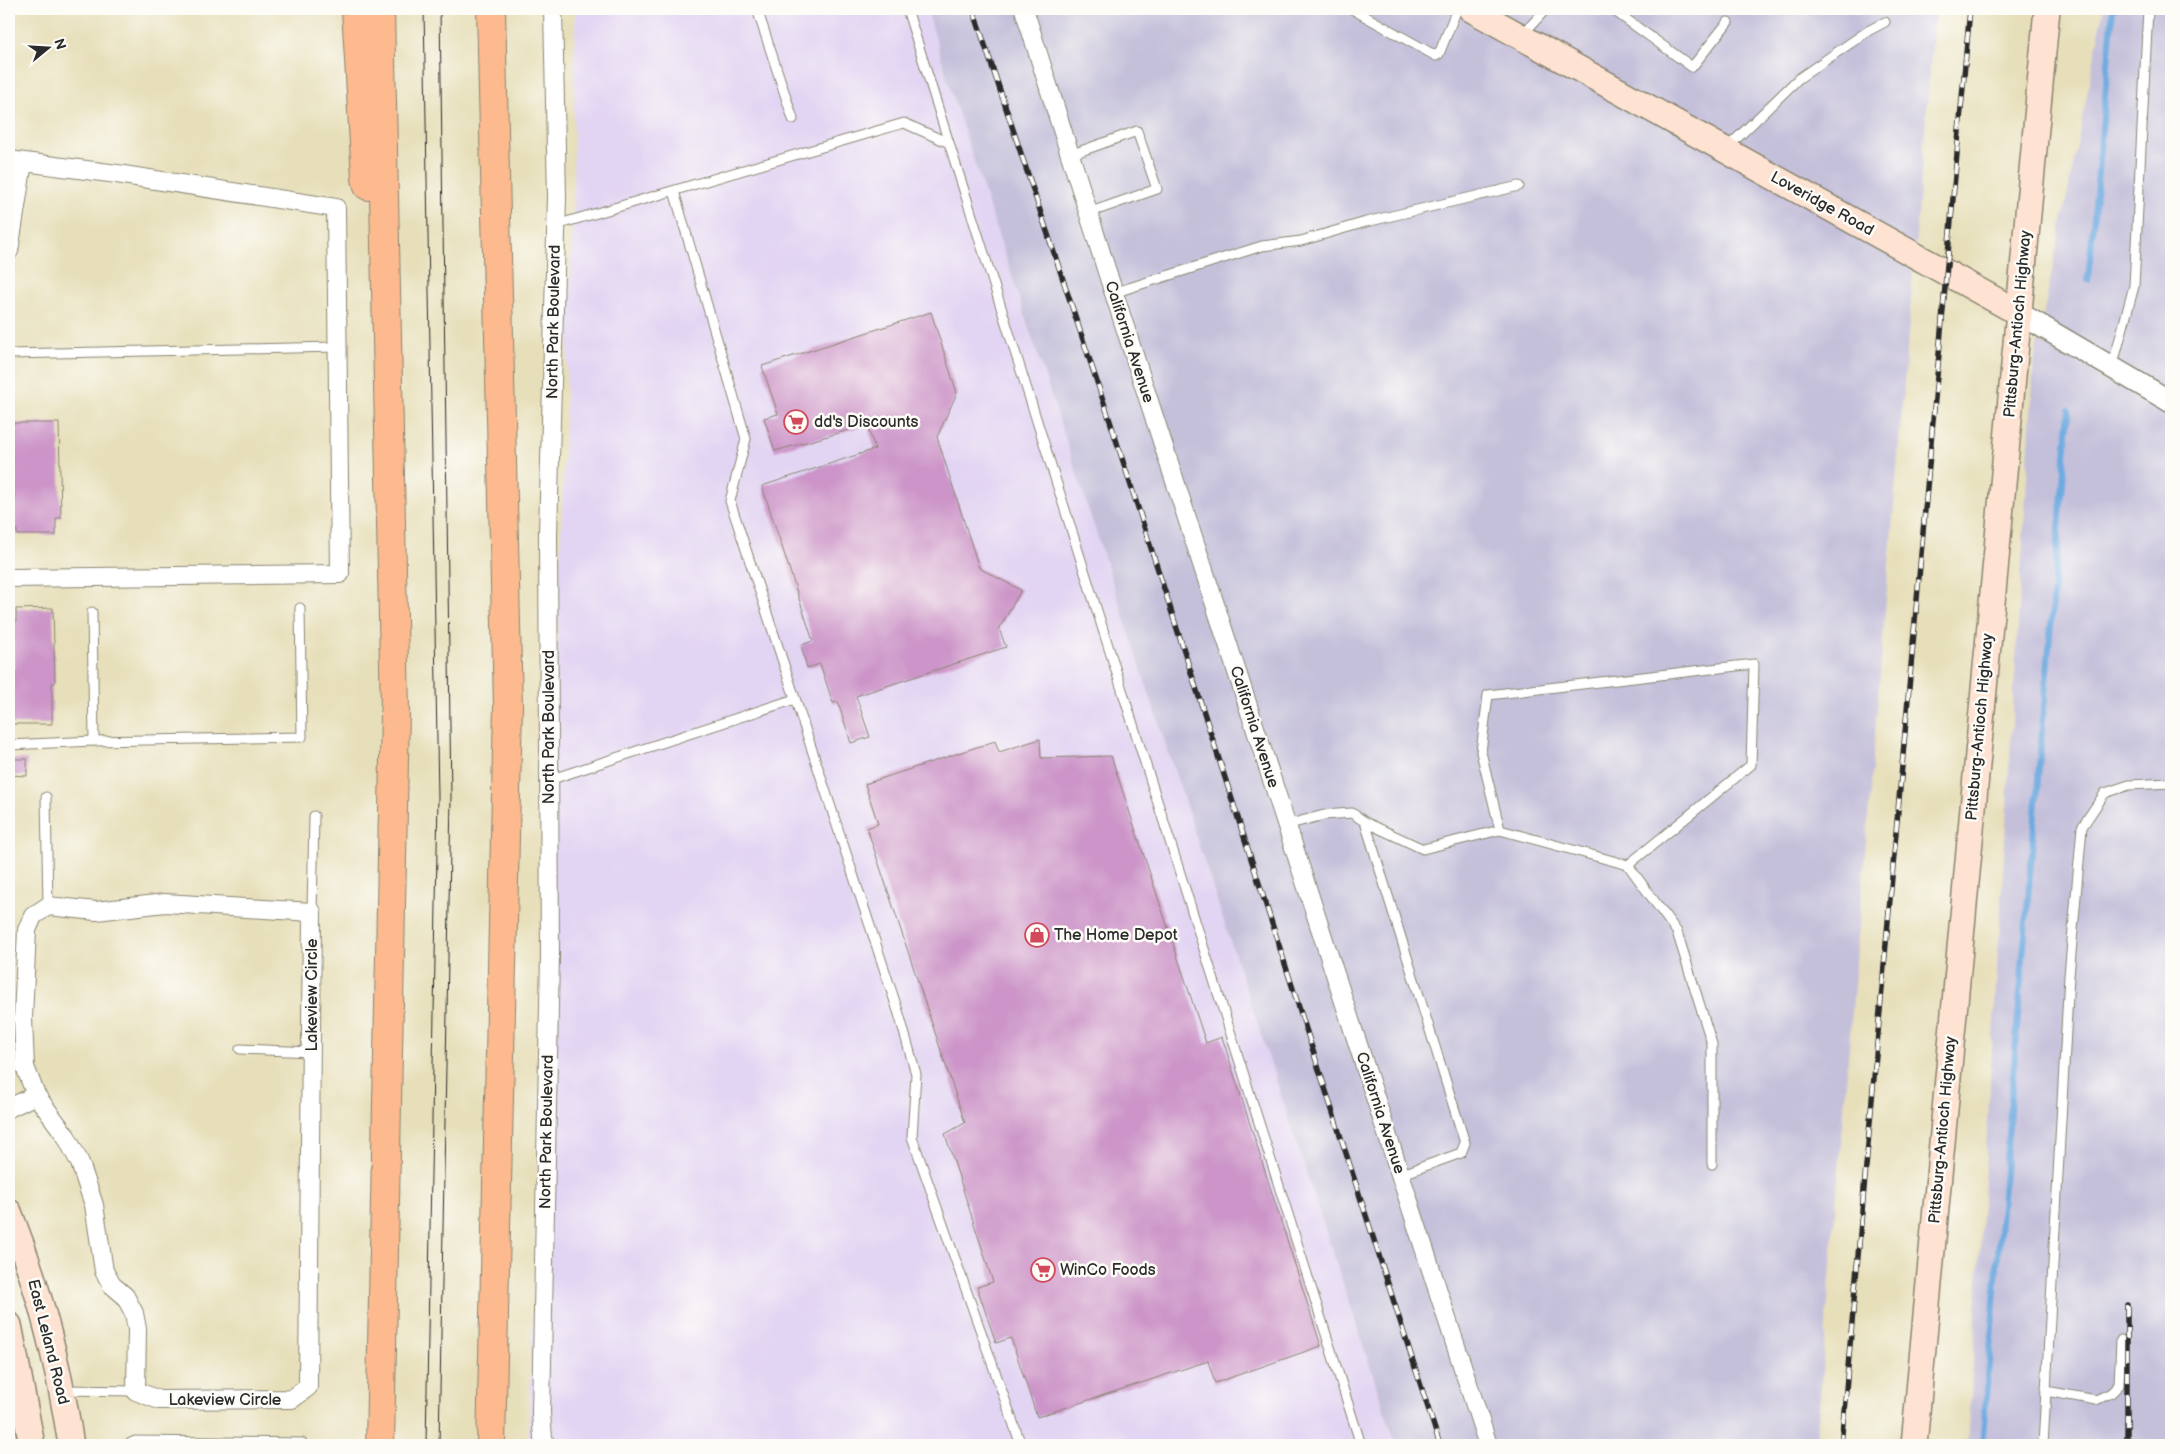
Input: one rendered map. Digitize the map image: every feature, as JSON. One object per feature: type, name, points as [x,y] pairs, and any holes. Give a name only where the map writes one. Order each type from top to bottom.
[{"type":"highway","points":[[356,9],[366,178],[386,243]]},
{"type":"highway","points":[[380,9],[395,711],[380,1445]]},
{"type":"highway","points":[[491,9],[508,706],[491,1445]]},
{"type":"main road","name":"Loveridge Road","points":[[1472,9],[2019,313]]},
{"type":"main road","name":"Pittsburg-Antioch Highway","points":[[1914,1445],[2047,9]]},
{"type":"main road","name":"East Leland Road","points":[[9,1212],[41,1303],[63,1390],[71,1445]]},
{"type":"main road","points":[[9,1325],[32,1445]]},
{"type":"street","name":"North Park Boulevard","points":[[546,1445],[542,1438],[541,1412],[550,964],[548,534],[556,225],[553,9]]},
{"type":"street","name":"California Avenue","points":[[1024,9],[1113,293],[1488,1445]]},
{"type":"street","points":[[9,251],[16,161],[117,174],[336,208],[340,574],[9,578]]},
{"type":"street","name":"Loveridge Road","points":[[2019,313],[2171,402]]},
{"type":"street","points":[[136,1391],[137,1329],[134,1313],[124,1296],[112,1285],[104,1271],[94,1205],[80,1162],[66,1136],[36,1095],[25,1067],[23,1018],[26,930],[32,916],[48,906],[96,911],[166,902],[312,912]]},
{"type":"street","name":"Lakeview Circle","points":[[136,1391],[159,1400],[261,1400],[292,1399],[308,1387],[312,912]]},
{"type":"street","points":[[9,1108],[36,1095]]},
{"type":"lane","points":[[757,9],[793,119]]},
{"type":"lane","points":[[907,9],[1361,1445]]},
{"type":"lane","points":[[1352,9],[1436,56],[1457,9]]},
{"type":"lane","points":[[1521,36],[1546,9]]},
{"type":"lane","points":[[1612,9],[1692,67],[1728,22]]},
{"type":"lane","points":[[2112,368],[2134,286],[2148,9]]},
{"type":"lane","points":[[1725,150],[1798,79],[1847,45],[1885,22]]},
{"type":"lane","points":[[556,225],[904,123],[949,144]]},
{"type":"lane","points":[[1070,155],[1137,131],[1157,189],[1088,213]]},
{"type":"lane","points":[[1113,293],[1262,246],[1301,241],[1366,222],[1519,186]]},
{"type":"lane","points":[[674,190],[746,439],[730,501],[899,1014],[916,1074],[912,1137],[1021,1445]]},
{"type":"lane","points":[[9,354],[338,347]]},
{"type":"lane","points":[[9,745],[94,741],[302,737],[300,608]]},
{"type":"lane","points":[[92,612],[94,741]]},
{"type":"lane","points":[[1500,830],[1480,752],[1488,695],[1754,664],[1751,765],[1628,865]]},
{"type":"lane","points":[[549,780],[795,698]]},
{"type":"lane","points":[[2043,1445],[2069,976],[2082,827],[2105,792],[2129,785],[2171,783]]},
{"type":"lane","points":[[46,797],[48,906]]},
{"type":"lane","points":[[1286,825],[1324,815],[1352,813],[1365,822],[1424,849],[1500,830],[1628,865],[1677,932],[1712,1044],[1712,1164]]},
{"type":"lane","name":"Lakeview Circle","points":[[312,912],[314,816]]},
{"type":"lane","points":[[1365,822],[1465,1143],[1461,1153],[1400,1175]]},
{"type":"lane","points":[[240,1049],[311,1052]]},
{"type":"lane","points":[[2046,1391],[2096,1400],[2111,1393],[2119,1385],[2121,1340]]},
{"type":"lane","points":[[63,1390],[136,1391]]},
{"type":"lane","points":[[126,1445],[135,1441],[302,1443],[304,1445]]},
{"type":"shaded area","points":[[575,9],[927,9],[952,94],[1396,1445],[528,1445],[573,205]]},
{"type":"shaded area","points":[[927,9],[1935,9],[1816,1445],[1396,1445],[952,94]]},
{"type":"shaded area","points":[[2104,9],[2171,9],[2171,1445],[1968,1445],[2034,362]]},
{"type":"shaded area","points":[[9,1325],[32,1445],[9,1445]]},
{"type":"building","points":[[931,312],[957,393],[937,437],[979,568],[1021,590],[999,629],[1006,647],[856,696],[870,737],[851,743],[838,702],[833,703],[820,664],[807,668],[801,645],[813,641],[762,486],[875,449],[867,425],[775,451],[764,418],[778,414],[762,366]]},
{"type":"building","points":[[9,423],[59,423],[61,518],[56,518],[56,535],[17,535],[17,530],[15,530],[14,491],[9,491]]},
{"type":"building","points":[[53,608],[55,683],[52,683],[52,724],[9,724],[9,696],[13,696],[13,623],[16,623],[16,609]]},
{"type":"building","points":[[1040,739],[1041,758],[1111,756],[1206,1043],[1222,1037],[1321,1346],[1215,1383],[1208,1361],[1037,1417],[1011,1338],[996,1343],[977,1287],[993,1282],[945,1134],[965,1123],[867,828],[878,824],[865,784],[995,741],[999,752]]},
{"type":"building","points":[[9,759],[27,759],[27,776],[9,775]]},
{"type":"waterway","points":[[2088,280],[2113,9]]},
{"type":"waterway","points":[[1982,1445],[2069,410]]},
{"type":"tram line","points":[[424,9],[438,797],[426,1445]]},
{"type":"tram line","points":[[439,1445],[451,797],[440,9]]},
{"type":"railway","points":[[973,9],[1111,424],[1440,1445]]},
{"type":"railway","points":[[1841,1445],[1970,9]]},
{"type":"railway","points":[[2127,1305],[2127,1445]]},
{"type":"place","name":"dd's Discounts","points":[[796,422]]},
{"type":"place","name":"The Home Depot","points":[[1037,935]]},
{"type":"place","name":"WinCo Foods","points":[[1043,1270]]}]
